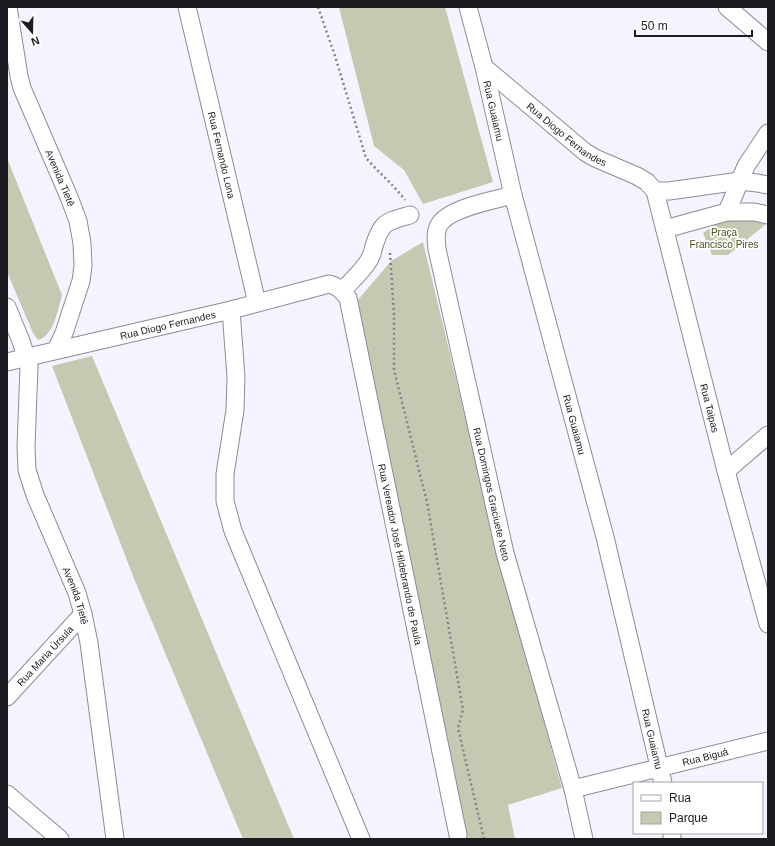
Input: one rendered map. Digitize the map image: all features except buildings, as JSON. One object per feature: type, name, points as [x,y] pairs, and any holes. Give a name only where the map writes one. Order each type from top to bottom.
[{"type":"street","name":"Avenida Tietê","points":[[8,7],[22,88],[69,197],[78,222],[82,243],[83,266],[81,280],[64,333],[56,350]]},
{"type":"street","name":"Rua Fernando Lona","points":[[187,7],[257,303]]},
{"type":"street","name":"Rua Guaiamu","points":[[468,7],[484,67],[513,195],[605,537],[662,775]]},
{"type":"street","points":[[727,7],[768,42]]},
{"type":"street","name":"Rua Diogo Fernandes","points":[[484,67],[585,152],[601,161],[637,176],[647,182],[656,191]]},
{"type":"street","points":[[727,212],[746,166],[768,133]]},
{"type":"street","points":[[656,191],[669,191],[740,181],[768,185]]},
{"type":"street","name":"Rua Taipas","points":[[656,191],[726,471],[768,624]]},
{"type":"street","name":"Rua Domingos Graciuete Neto","points":[[513,195],[458,210],[446,217],[439,225],[436,236],[437,249],[505,553],[573,789],[584,839]]},
{"type":"street","points":[[665,229],[727,212],[754,212],[768,215]]},
{"type":"street","points":[[335,288],[360,272],[370,258],[378,234],[383,226],[391,221],[410,216]]},
{"type":"street","name":"Rua Diogo Fernandes","points":[[7,362],[257,303],[335,288]]},
{"type":"street","name":"Rua Vereador José Hildebrando de Paula","points":[[335,288],[348,298],[458,835]]},
{"type":"street","name":"Avenida Tietê","points":[[7,308],[27,358],[30,373],[26,448],[27,470],[35,495],[77,593],[83,614],[90,650],[115,839]]},
{"type":"street","points":[[230,310],[236,383],[235,410],[225,474],[225,501],[233,531],[361,839]]},
{"type":"street","points":[[726,471],[768,435]]},
{"type":"street","name":"Rua Maria Úrsula","points":[[7,697],[83,614]]},
{"type":"street","name":"Rua Biguá","points":[[573,789],[662,775],[768,741]]},
{"type":"street","points":[[7,794],[60,839]]},
{"type":"path","points":[[318,7],[335,56],[366,158],[377,171],[392,184],[404,199],[409,206],[410,216]]},
{"type":"path","points":[[390,252],[394,315],[394,370],[427,502],[463,710],[458,728],[484,839]]},
{"type":"green space","points":[[339,7],[445,7],[493,182],[423,204],[404,170],[374,146]]},
{"type":"green space","points":[[7,158],[62,295],[52,328],[38,340],[33,333],[7,272]]},
{"type":"green space","name":"Praça Francisco Pires","points":[[730,215],[766,224],[728,255],[712,255],[703,233]]},
{"type":"green space","points":[[423,242],[496,545],[562,788],[508,805],[515,839],[468,839],[357,301],[391,261]]},
{"type":"green space","points":[[92,356],[294,839],[243,839],[135,581],[52,366]]}]
